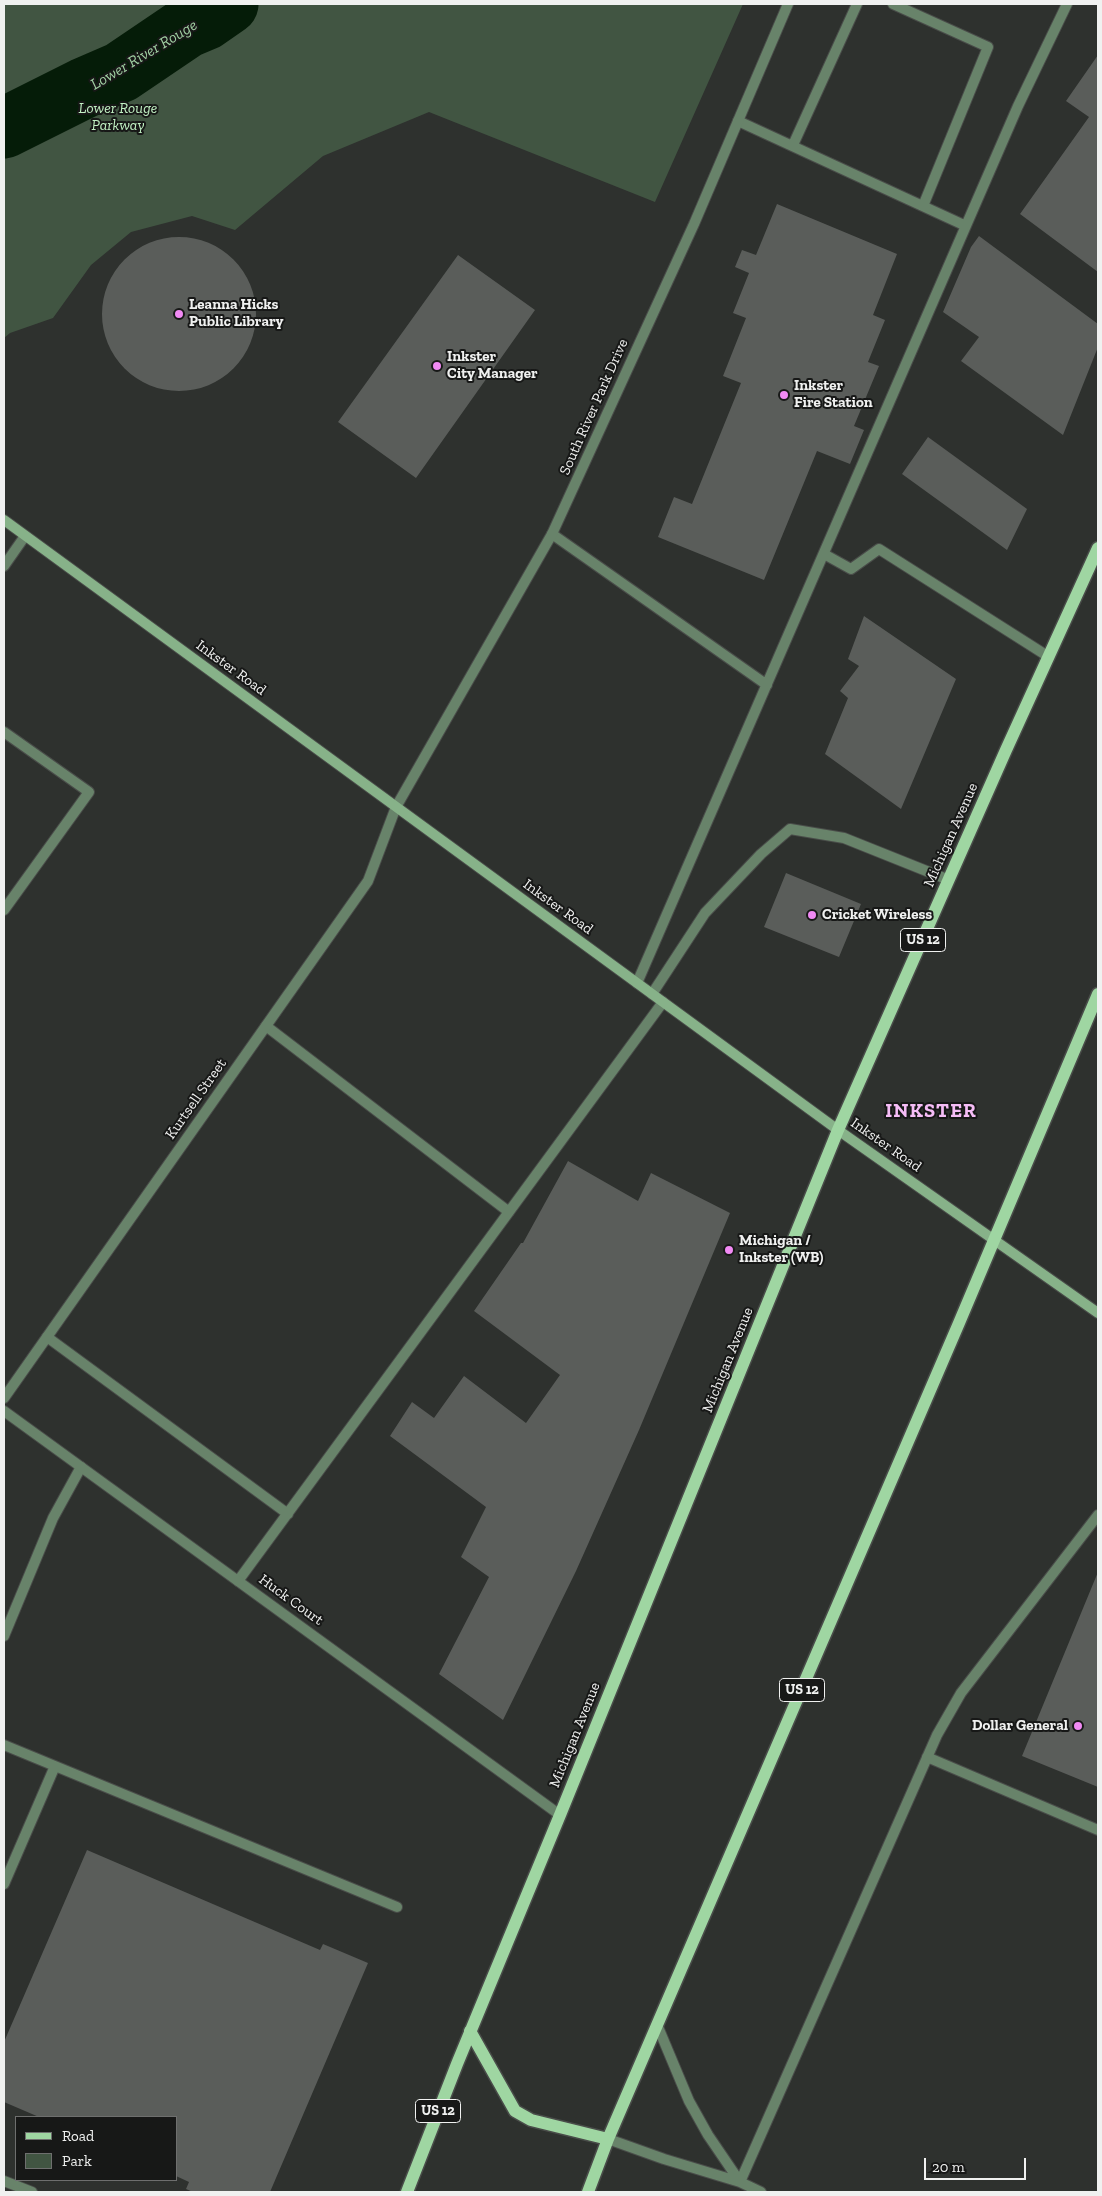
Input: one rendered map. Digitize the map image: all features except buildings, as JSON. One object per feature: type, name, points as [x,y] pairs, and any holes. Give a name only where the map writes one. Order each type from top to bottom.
[{"type":"main road","name":"Inkster Road","points":[[4,520],[838,1130],[1098,1314]]},
{"type":"main road","name":"Michigan Avenue","points":[[407,2192],[470,2031],[560,1815],[838,1130],[1098,548]]},
{"type":"main road","name":"US 12","points":[[588,2192],[608,2139],[658,2027],[995,1240],[1098,994]]},
{"type":"main road","points":[[470,2031],[515,2111],[531,2120],[608,2139]]},
{"type":"street","name":"South River Park Drive","points":[[396,808],[552,534],[694,224],[788,4]]},
{"type":"street","points":[[793,145],[857,4]]},
{"type":"street","points":[[893,4],[988,47],[923,206]]},
{"type":"street","points":[[638,983],[1033,72],[1067,4]]},
{"type":"street","points":[[738,121],[966,226]]},
{"type":"street","points":[[552,534],[767,685]]},
{"type":"street","points":[[4,566],[25,536]]},
{"type":"street","points":[[824,554],[851,569],[879,549],[1048,657]]},
{"type":"street","points":[[4,732],[89,792],[4,910]]},
{"type":"street","name":"Kurtsell Street","points":[[4,1398],[368,881],[396,808]]},
{"type":"street","points":[[652,994],[705,913],[761,854],[790,829],[844,838],[949,880]]},
{"type":"street","points":[[238,1581],[663,1002]]},
{"type":"street","points":[[266,1026],[509,1212]]},
{"type":"street","points":[[47,1337],[288,1514]]},
{"type":"street","name":"Huck Court","points":[[4,1411],[560,1815]]},
{"type":"street","points":[[4,1636],[53,1518],[82,1467]]},
{"type":"street","points":[[740,2182],[927,1757],[961,1693],[1098,1515]]},
{"type":"street","points":[[4,1745],[397,1907]]},
{"type":"street","points":[[927,1757],[1098,1830]]},
{"type":"street","points":[[4,1884],[55,1766]]},
{"type":"street","points":[[658,2027],[689,2101],[708,2135],[740,2182]]},
{"type":"street","points":[[608,2139],[664,2159],[740,2182],[761,2192]]},
{"type":"street","points":[[4,2180],[32,2192]]},
{"type":"green space","name":"Lower Rouge Parkway","points":[[4,4],[743,4],[655,202],[429,112],[323,156],[235,230],[192,216],[131,232],[91,265],[53,318],[10,333],[4,338]]},
{"type":"waterway","name":"Lower River Rouge","points":[[4,128],[84,88],[121,72],[186,28],[205,20],[228,4]]},
{"type":"place","name":"Leanna Hicks Public Library","points":[[179,314]]},
{"type":"place","name":"Inkster City Manager","points":[[437,366]]},
{"type":"place","name":"Inkster Fire Station","points":[[784,395]]},
{"type":"place","name":"Cricket Wireless","points":[[812,915]]},
{"type":"place","name":"Michigan / Inkster (WB)","points":[[729,1250]]},
{"type":"place","name":"Dollar General","points":[[1078,1726]]},
{"type":"district","name":"INKSTER","points":[[931,1111]]}]
